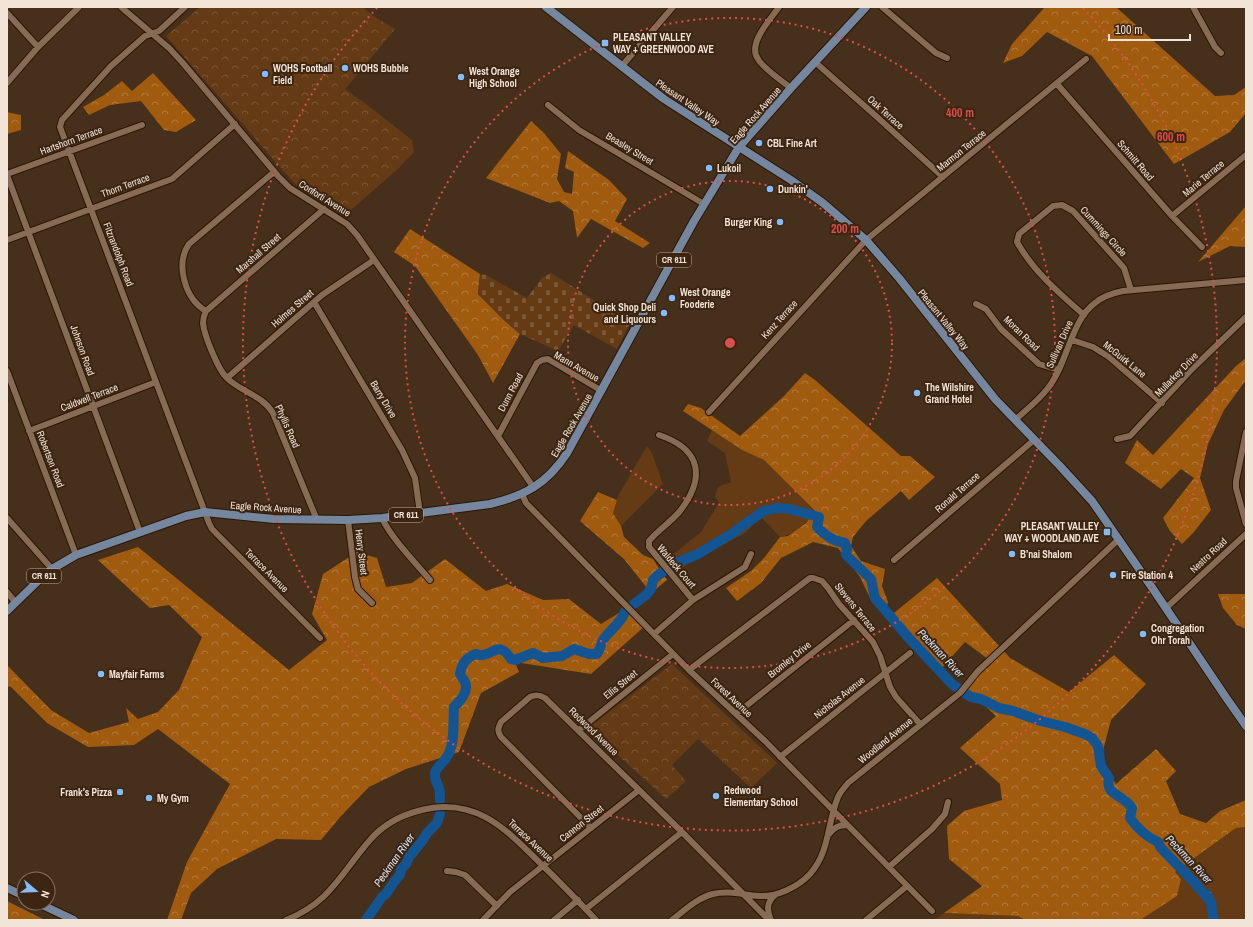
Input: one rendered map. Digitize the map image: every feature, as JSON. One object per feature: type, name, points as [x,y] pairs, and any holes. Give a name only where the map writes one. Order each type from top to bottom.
[{"type":"main road","name":"Pleasant Valley Way","points":[[546,7],[621,67],[664,99],[791,180],[823,203],[866,240],[995,399],[1082,490],[1119,539],[1246,726]]},
{"type":"main road","name":"Eagle Rock Avenue","points":[[7,611],[52,569],[76,555],[186,516],[205,512],[274,519],[348,520],[382,518],[490,504],[506,500],[534,488],[551,474],[562,461],[704,204],[739,147],[866,7]]},
{"type":"main road","points":[[55,911],[74,920]]},
{"type":"street","points":[[7,83],[38,47],[79,7]]},
{"type":"street","name":"Conforti Avenue","points":[[121,7],[169,48],[235,124],[274,172],[290,188],[348,224],[357,234],[534,488]]},
{"type":"street","name":"Fitzrandolph Road","points":[[185,7],[159,31],[145,36],[111,66],[62,120],[60,126],[205,512]]},
{"type":"street","points":[[621,67],[673,7]]},
{"type":"street","points":[[779,7],[755,43],[755,51],[758,60],[791,88]]},
{"type":"street","points":[[882,7],[936,53],[947,58]]},
{"type":"street","points":[[1193,7],[1206,33],[1221,53]]},
{"type":"street","points":[[7,13],[38,47]]},
{"type":"street","name":"Marmon Terrace","points":[[866,240],[1086,59]]},
{"type":"street","name":"Oak Terrace","points":[[815,62],[877,116],[943,177]]},
{"type":"street","name":"Schmitt Road","points":[[1057,84],[1172,216],[1202,247]]},
{"type":"street","name":"Beasley Street","points":[[548,105],[579,130],[704,204]]},
{"type":"street","name":"Thorn Terrace","points":[[7,240],[172,179],[235,124]]},
{"type":"street","name":"Hartshorn Terrace","points":[[7,175],[142,125]]},
{"type":"street","name":"Marie Terrace","points":[[1172,216],[1246,155]]},
{"type":"street","points":[[206,311],[199,307],[192,298],[184,279],[183,257],[185,250],[189,244],[274,172]]},
{"type":"street","name":"Johnson Road","points":[[7,175],[140,532]]},
{"type":"street","name":"Cummings Circle","points":[[1084,315],[1056,291],[1024,254],[1017,242],[1019,234],[1053,206],[1062,205],[1073,211],[1124,268],[1131,290]]},
{"type":"street","name":"Marshall Street","points":[[206,311],[324,209]]},
{"type":"street","name":"Kenz Terrace","points":[[708,412],[866,240]]},
{"type":"street","name":"Holmes Street","points":[[227,378],[322,295],[374,260]]},
{"type":"street","name":"Sullivan Drive","points":[[1015,420],[1048,388],[1059,370],[1078,323],[1093,303],[1111,294],[1123,291],[1246,280]]},
{"type":"street","name":"Barry Drive","points":[[314,302],[402,450],[415,478],[420,513]]},
{"type":"street","name":"Moran Road","points":[[976,304],[986,309],[1001,329],[1039,364],[1059,370]]},
{"type":"street","name":"Phyllis Road","points":[[206,311],[203,324],[212,351],[222,372],[227,378],[268,405],[317,520]]},
{"type":"street","name":"Mullarkey Drive","points":[[1117,439],[1130,436],[1192,369],[1246,318]]},
{"type":"street","name":"McGuirk Lane","points":[[1072,340],[1093,347],[1109,357],[1162,403]]},
{"type":"street","name":"Mann Avenue","points":[[542,360],[548,359],[602,391]]},
{"type":"street","name":"Dunn Road","points":[[498,436],[537,363],[542,360]]},
{"type":"street","name":"Robertson Road","points":[[7,371],[76,555]]},
{"type":"street","name":"Caldwell Terrace","points":[[29,431],[156,382]]},
{"type":"street","points":[[1246,432],[1236,480],[1236,488],[1246,524]]},
{"type":"street","name":"Waldeck Court","points":[[659,435],[672,440],[683,447],[691,455],[697,472],[695,482],[685,503],[670,521],[649,541],[648,545],[650,550],[693,600]]},
{"type":"street","name":"Ronald Terrace","points":[[894,560],[1034,440]]},
{"type":"street","name":"Forest Avenue","points":[[522,494],[526,503],[673,654],[780,757],[932,910]]},
{"type":"street","name":"Terrace Avenue","points":[[205,512],[212,529],[320,638]]},
{"type":"street","points":[[7,518],[52,569]]},
{"type":"street","points":[[382,518],[407,553],[430,580]]},
{"type":"street","name":"Henry Street","points":[[348,520],[354,578],[358,590],[372,603]]},
{"type":"street","name":"Nestro Road","points":[[1166,608],[1246,534]]},
{"type":"street","name":"Woodland Avenue","points":[[672,920],[704,897],[726,892],[760,896],[777,894],[798,884],[810,874],[818,865],[823,854],[838,795],[848,783],[961,691],[978,671],[1119,539]]},
{"type":"street","points":[[654,634],[693,600],[745,567],[751,554]]},
{"type":"street","name":"Stevens Terrace","points":[[689,670],[810,578],[813,578],[822,581],[839,604],[873,642],[880,656],[890,687],[896,697],[920,724]]},
{"type":"street","points":[[7,592],[16,603]]},
{"type":"street","name":"Bromley Drive","points":[[736,714],[854,620]]},
{"type":"street","name":"Nicholas Avenue","points":[[780,757],[910,653]]},
{"type":"street","name":"Ellis Street","points":[[579,730],[673,654]]},
{"type":"street","name":"Redwood Avenue","points":[[590,828],[501,737],[498,732],[498,727],[501,722],[530,697],[541,695],[545,698],[770,920]]},
{"type":"street","name":"Cannon Street","points":[[484,920],[510,892],[639,790]]},
{"type":"street","points":[[889,867],[932,829],[945,814],[948,802]]},
{"type":"street","name":"Terrace Avenue","points":[[286,920],[303,912],[325,896],[370,840],[386,824],[406,814],[424,809],[446,807],[477,813],[488,818],[508,832],[578,900],[596,920]]},
{"type":"street","points":[[828,835],[840,825],[847,825]]},
{"type":"street","points":[[586,909],[682,832]]},
{"type":"street","points":[[447,870],[465,875],[497,906]]},
{"type":"street","points":[[866,920],[907,886]]},
{"type":"street","points":[[770,920],[767,906],[771,899],[777,894]]},
{"type":"street","points":[[554,920],[578,900]]},
{"type":"green space","points":[[200,7],[363,7],[372,15],[395,29],[345,89],[412,140],[414,152],[398,169],[345,215],[295,184],[166,36]]},
{"type":"green space","points":[[1045,7],[1116,7],[1215,96],[1234,95],[1246,87],[1246,113],[1230,132],[1174,164],[1092,56],[1047,32],[1022,56],[1003,63],[1012,44]]},
{"type":"green space","points":[[153,73],[196,120],[176,132],[164,130],[141,101],[110,105],[89,115],[83,107],[104,95],[122,81],[132,91]]},
{"type":"green space","points":[[7,112],[21,115],[21,130],[7,134]]},
{"type":"green space","points":[[531,121],[544,133],[561,154],[557,179],[564,192],[572,194],[574,172],[565,168],[568,151],[609,180],[627,199],[615,221],[650,243],[643,248],[591,219],[577,238],[573,211],[559,201],[550,203],[486,178]]},
{"type":"green space","points":[[1246,206],[1246,247],[1230,246],[1198,262]]},
{"type":"green space","points":[[410,229],[480,274],[478,294],[520,334],[493,383],[478,355],[415,266],[394,252]]},
{"type":"green space","points":[[551,273],[630,323],[617,349],[574,325],[558,351],[520,334],[478,294],[480,274],[486,275],[527,298],[542,278]]},
{"type":"green space","points":[[1246,358],[1246,380],[1224,410],[1208,444],[1200,478],[1211,510],[1194,532],[1182,544],[1170,531],[1163,518],[1194,478],[1181,469],[1161,489],[1125,463],[1137,440],[1153,455],[1236,366]]},
{"type":"green space","points":[[805,373],[815,380],[901,456],[910,456],[935,477],[909,500],[901,491],[866,521],[853,537],[851,546],[861,561],[885,569],[882,586],[888,602],[884,615],[872,602],[860,577],[838,548],[813,542],[781,558],[761,583],[737,601],[726,588],[751,571],[764,558],[780,537],[788,536],[806,523],[815,511],[764,460],[742,450],[683,411],[688,404],[701,408],[740,436],[784,396]]},
{"type":"green space","points":[[712,430],[742,450],[764,460],[815,512],[800,528],[780,537],[761,517],[745,533],[678,571],[666,560],[701,532],[719,503],[715,496],[718,487],[731,482],[725,453],[707,441]]},
{"type":"green space","points":[[647,446],[652,453],[663,484],[621,526],[613,513],[618,496]]},
{"type":"green space","points":[[598,492],[617,500],[613,513],[621,526],[624,537],[643,555],[653,559],[667,580],[651,593],[624,559],[580,521]]},
{"type":"green space","points":[[138,547],[289,670],[327,640],[312,614],[323,574],[357,552],[377,558],[386,587],[412,583],[445,559],[486,591],[507,584],[543,600],[569,599],[601,624],[627,608],[645,626],[591,674],[515,662],[519,672],[481,693],[459,752],[406,769],[369,787],[341,816],[321,840],[276,839],[217,869],[191,893],[181,920],[167,920],[187,862],[230,784],[158,729],[134,745],[88,747],[47,723],[11,687],[7,686],[7,665],[51,710],[89,733],[129,722],[126,708],[138,719],[158,712],[179,690],[202,637],[169,605],[150,608],[98,560]]},
{"type":"green space","points":[[937,578],[1010,658],[1069,692],[1114,655],[1146,684],[1111,720],[1100,762],[1116,784],[1156,749],[1176,771],[1166,781],[1180,814],[1206,823],[1220,811],[1246,800],[1246,827],[1236,828],[1175,872],[1181,879],[1177,896],[1140,920],[1025,920],[1018,916],[944,913],[982,886],[949,859],[947,826],[964,811],[1002,800],[1000,784],[960,748],[996,716],[964,687],[988,659],[965,642],[939,671],[889,617]]},
{"type":"green space","points":[[1218,594],[1246,594],[1246,629],[1237,625],[1223,608]]},
{"type":"green space","points":[[672,664],[777,763],[751,788],[698,739],[672,765],[686,781],[666,799],[588,728]]},
{"type":"green space","points":[[1246,827],[1246,920],[1140,920],[1175,873],[1236,828]]},
{"type":"green space","points":[[7,901],[16,906],[16,911],[27,911],[45,920],[7,920]]},
{"type":"green space","points":[[944,913],[1018,916],[1025,920],[934,920]]},
{"type":"water","points":[[1184,866],[1196,878],[1201,888],[1211,891],[1215,901],[1218,920],[1214,920],[1212,905],[1208,896],[1204,892],[1200,892],[1180,869]]},
{"type":"waterway","name":"Peckman River","points":[[634,604],[651,589],[653,580],[658,575],[676,563],[698,554],[733,533],[764,511],[777,508],[789,509],[819,517],[817,527],[830,538],[845,543],[847,549],[846,555],[871,579],[875,598],[907,636],[953,685],[971,697],[981,699],[999,708],[1065,727],[1092,738],[1098,746],[1101,766],[1109,778],[1108,784],[1112,792],[1128,803],[1132,808],[1130,818],[1146,835],[1158,842],[1161,848],[1211,902],[1214,920]]},
{"type":"waterway","name":"Peckman River","points":[[440,800],[435,773],[437,768],[448,756],[451,748],[454,707],[459,702],[466,689],[465,682],[460,674],[463,664],[467,659],[476,654],[482,655],[498,649],[502,650],[511,659],[515,660],[533,653],[543,658],[562,656],[574,649],[589,654],[597,654],[603,640],[625,612]]},
{"type":"waterway","name":"Peckman River","points":[[366,920],[400,875],[401,869],[406,864],[409,857],[427,833],[437,823],[440,814]]},
{"type":"place","name":"PLEASANT VALLEY WAY + GREENWOOD AVE","points":[[605,43]]},
{"type":"place","name":"WOHS Bubble","points":[[345,68]]},
{"type":"place","name":"WOHS Football Field","points":[[265,74]]},
{"type":"place","name":"West Orange High School","points":[[461,77]]},
{"type":"place","name":"CBL Fine Art","points":[[759,143]]},
{"type":"place","name":"Lukoil","points":[[709,168]]},
{"type":"place","name":"Dunkin'","points":[[770,189]]},
{"type":"place","name":"Burger King","points":[[780,222]]},
{"type":"place","name":"West Orange Fooderie","points":[[672,298]]},
{"type":"place","name":"Quick Shop Deli and Liquours","points":[[664,313]]},
{"type":"place","name":"The Wilshire Grand Hotel","points":[[917,393]]},
{"type":"place","name":"PLEASANT VALLEY WAY + WOODLAND AVE","points":[[1107,532]]},
{"type":"place","name":"B’nai Shalom","points":[[1012,554]]},
{"type":"place","name":"Fire Station 4","points":[[1113,575]]},
{"type":"place","name":"Congregation Ohr Torah","points":[[1143,634]]},
{"type":"place","name":"Mayfair Farms","points":[[101,674]]},
{"type":"place","name":"Frank’s Pizza","points":[[120,792]]},
{"type":"place","name":"Redwood Elementary School","points":[[716,796]]},
{"type":"place","name":"My Gym","points":[[149,798]]}]
